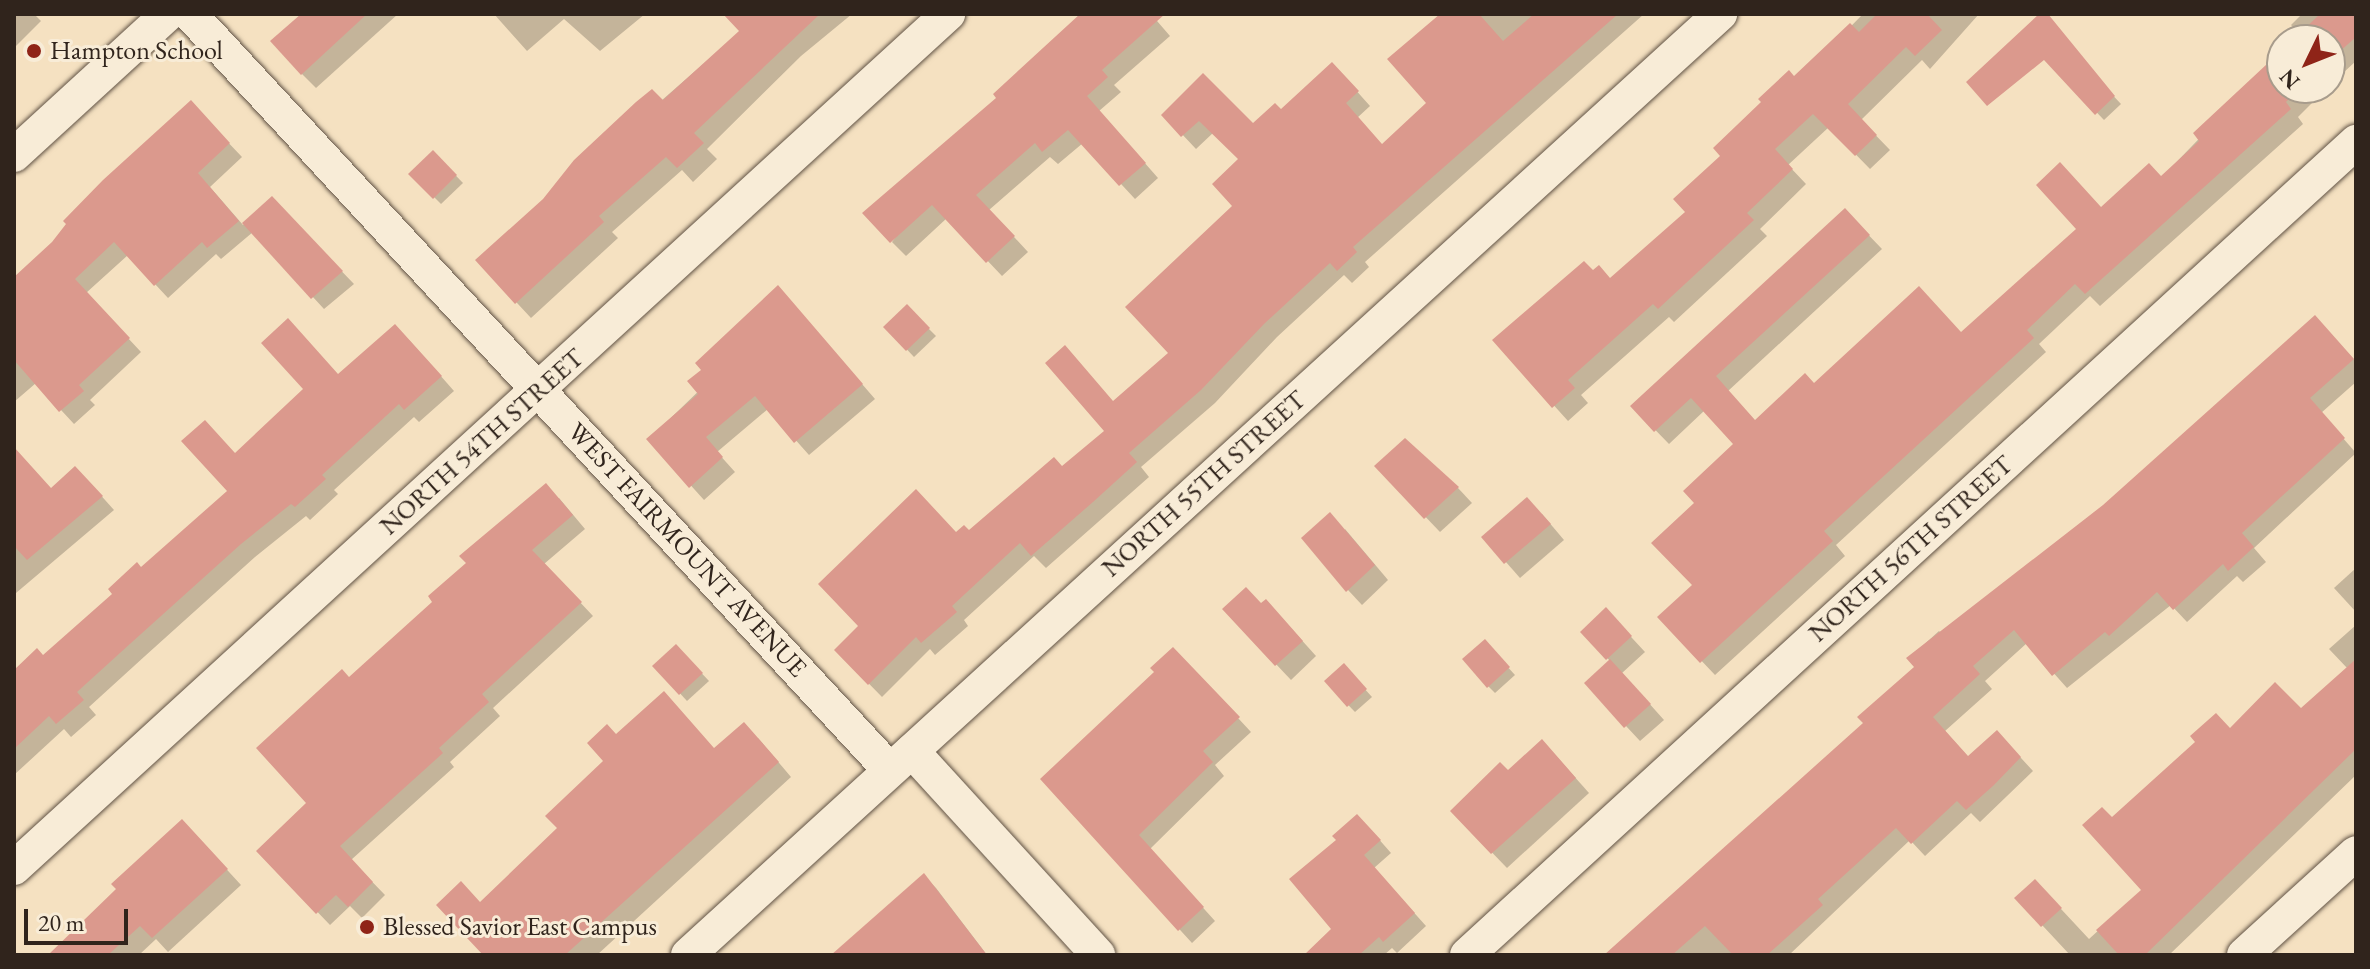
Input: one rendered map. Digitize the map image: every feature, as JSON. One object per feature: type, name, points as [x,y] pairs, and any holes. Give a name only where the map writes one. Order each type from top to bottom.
[{"type":"street","points":[[14,155],[168,14]]},
{"type":"street","name":"WEST FAIRMOUNT AVENUE","points":[[190,14],[539,391],[900,760],[1098,955]]},
{"type":"street","name":"NORTH 54TH STREET","points":[[14,868],[948,14]]},
{"type":"street","name":"NORTH 55TH STREET","points":[[688,955],[1720,14]]},
{"type":"street","name":"NORTH 56TH STREET","points":[[1467,955],[2356,142]]},
{"type":"street","points":[[2244,955],[2356,853]]},
{"type":"building","points":[[301,14],[367,14],[301,75],[270,41]]},
{"type":"building","points":[[723,14],[820,14],[694,133],[704,143],[677,168],[666,157],[599,216],[604,222],[515,304],[475,260],[543,199],[574,160],[636,102],[652,89],[663,100],[739,31]]},
{"type":"building","points":[[1080,14],[1165,14],[1102,70],[1108,77],[1087,96],[1146,163],[1119,186],[1068,130],[1042,152],[1035,143],[976,195],[1015,236],[986,263],[932,205],[890,243],[862,213],[996,98],[993,94]]},
{"type":"building","points":[[1440,14],[1479,14],[1503,41],[1534,14],[1618,14],[1353,247],[1357,252],[1337,271],[1330,263],[1264,324],[1201,390],[1129,453],[1137,462],[1093,502],[1031,556],[1020,543],[952,606],[957,612],[921,643],[916,637],[868,685],[834,650],[858,626],[818,584],[916,489],[956,532],[964,525],[969,530],[1054,457],[1062,466],[1104,431],[1045,363],[1065,345],[1113,401],[1168,353],[1125,307],[1232,206],[1212,184],[1238,159],[1199,121],[1181,137],[1161,115],[1203,73],[1253,123],[1275,103],[1281,109],[1332,62],[1359,91],[1346,103],[1382,144],[1426,103],[1387,59]]},
{"type":"building","points":[[1877,14],[1927,14],[1942,30],[1915,56],[1906,47],[1848,104],[1877,135],[1855,156],[1813,114],[1775,149],[1793,169],[1747,213],[1754,220],[1658,309],[1653,304],[1568,380],[1575,388],[1552,408],[1492,340],[1584,261],[1593,270],[1599,265],[1610,278],[1685,212],[1673,199],[1720,156],[1713,148],[1761,102],[1758,99],[1789,70],[1794,76],[1850,23],[1859,32]]},
{"type":"building","points":[[2039,14],[2048,14],[2115,96],[2095,115],[2044,60],[1987,106],[1966,82]]},
{"type":"building","points":[[2320,14],[2356,14],[2356,37],[2346,46],[2346,24],[2310,24]]},
{"type":"building","points":[[2266,65],[2266,104],[2287,104],[2291,109],[2085,294],[2075,284],[2027,330],[2034,338],[1824,531],[1833,541],[1700,663],[1657,617],[1692,585],[1651,543],[1694,503],[1683,491],[1733,444],[1691,398],[1654,432],[1630,406],[1845,208],[1870,235],[1716,376],[1755,420],[1805,373],[1814,383],[1919,286],[1961,332],[2076,229],[2036,185],[2060,162],[2101,207],[2149,163],[2161,176],[2199,141],[2193,133]]},
{"type":"building","points":[[191,100],[230,143],[198,173],[239,221],[207,248],[202,242],[154,286],[114,242],[75,279],[130,338],[79,385],[84,391],[59,412],[14,360],[14,277],[52,242],[66,224],[63,221],[103,180]]},
{"type":"building","points":[[433,150],[457,175],[433,199],[408,174]]},
{"type":"building","points":[[272,196],[343,271],[311,299],[242,223]]},
{"type":"building","points":[[778,285],[863,384],[794,443],[755,396],[706,437],[723,457],[689,488],[646,439],[698,394],[687,381],[701,370],[695,363]]},
{"type":"building","points":[[907,304],[930,328],[906,351],[883,327]]},
{"type":"building","points":[[2315,315],[2354,359],[2310,398],[2345,438],[2242,533],[2254,547],[2228,571],[2223,564],[2173,610],[2157,592],[2109,636],[2105,632],[2052,676],[2014,630],[1973,666],[1980,674],[1933,717],[1968,756],[1997,730],[2021,757],[1994,785],[1966,810],[1957,801],[1911,844],[1896,828],[1818,899],[1823,905],[1767,955],[1733,955],[1705,926],[1672,955],[1604,955],[1863,723],[1857,717],[1914,667],[1906,658],[2103,505]]},
{"type":"building","points":[[288,318],[338,374],[395,324],[442,376],[404,410],[399,404],[322,475],[326,479],[295,507],[291,504],[241,544],[131,643],[77,692],[84,700],[56,724],[49,716],[14,749],[14,670],[37,648],[43,655],[112,594],[108,589],[137,562],[141,567],[227,491],[181,441],[205,420],[235,453],[303,389],[261,343]]},
{"type":"building","points":[[1405,438],[1459,487],[1424,519],[1374,466]]},
{"type":"building","points":[[14,447],[51,488],[75,466],[103,496],[27,560],[14,546]]},
{"type":"building","points":[[546,483],[573,515],[532,550],[582,602],[482,694],[489,702],[439,748],[443,753],[340,846],[373,882],[348,907],[336,895],[316,914],[256,851],[306,803],[256,748],[342,669],[349,677],[432,602],[428,596],[466,563],[459,556]]},
{"type":"building","points":[[1527,497],[1551,524],[1504,564],[1481,537]]},
{"type":"building","points":[[1330,512],[1375,565],[1346,592],[1301,538]]},
{"type":"building","points":[[1246,587],[1261,603],[1266,599],[1303,641],[1275,666],[1222,609]]},
{"type":"building","points":[[1606,607],[1632,636],[1606,660],[1580,632]]},
{"type":"building","points":[[1485,639],[1510,667],[1487,688],[1462,659]]},
{"type":"building","points":[[676,644],[703,673],[679,695],[652,666]]},
{"type":"building","points":[[1173,647],[1240,717],[1203,751],[1213,762],[1139,835],[1204,907],[1178,931],[1040,779],[1154,672],[1150,668]]},
{"type":"building","points":[[1610,659],[1651,704],[1624,728],[1584,683]]},
{"type":"building","points":[[2356,659],[2356,749],[2145,955],[2119,955],[2096,930],[2141,890],[2082,825],[2102,807],[2112,817],[2195,742],[2190,736],[2216,713],[2230,728],[2275,682],[2301,708]]},
{"type":"building","points":[[1344,663],[1367,689],[1347,707],[1324,681]]},
{"type":"building","points":[[664,691],[714,748],[744,722],[779,762],[565,955],[483,955],[436,905],[461,881],[480,902],[557,828],[545,816],[603,761],[587,743],[607,724],[616,734]]},
{"type":"building","points":[[1542,739],[1576,778],[1491,854],[1450,811],[1500,762],[1508,770]]},
{"type":"building","points":[[1357,814],[1381,840],[1364,855],[1415,913],[1383,942],[1379,937],[1359,955],[1304,955],[1331,929],[1289,879],[1336,840],[1332,836]]},
{"type":"building","points":[[182,819],[228,869],[152,938],[140,926],[108,955],[48,955],[116,889],[111,884]]},
{"type":"building","points":[[924,873],[987,955],[831,955]]},
{"type":"building","points":[[2035,879],[2062,908],[2041,927],[2014,898]]},
{"type":"place","name":"Hampton School","points":[[34,51]]},
{"type":"place","name":"Blessed Savior East Campus","points":[[367,927]]}]
